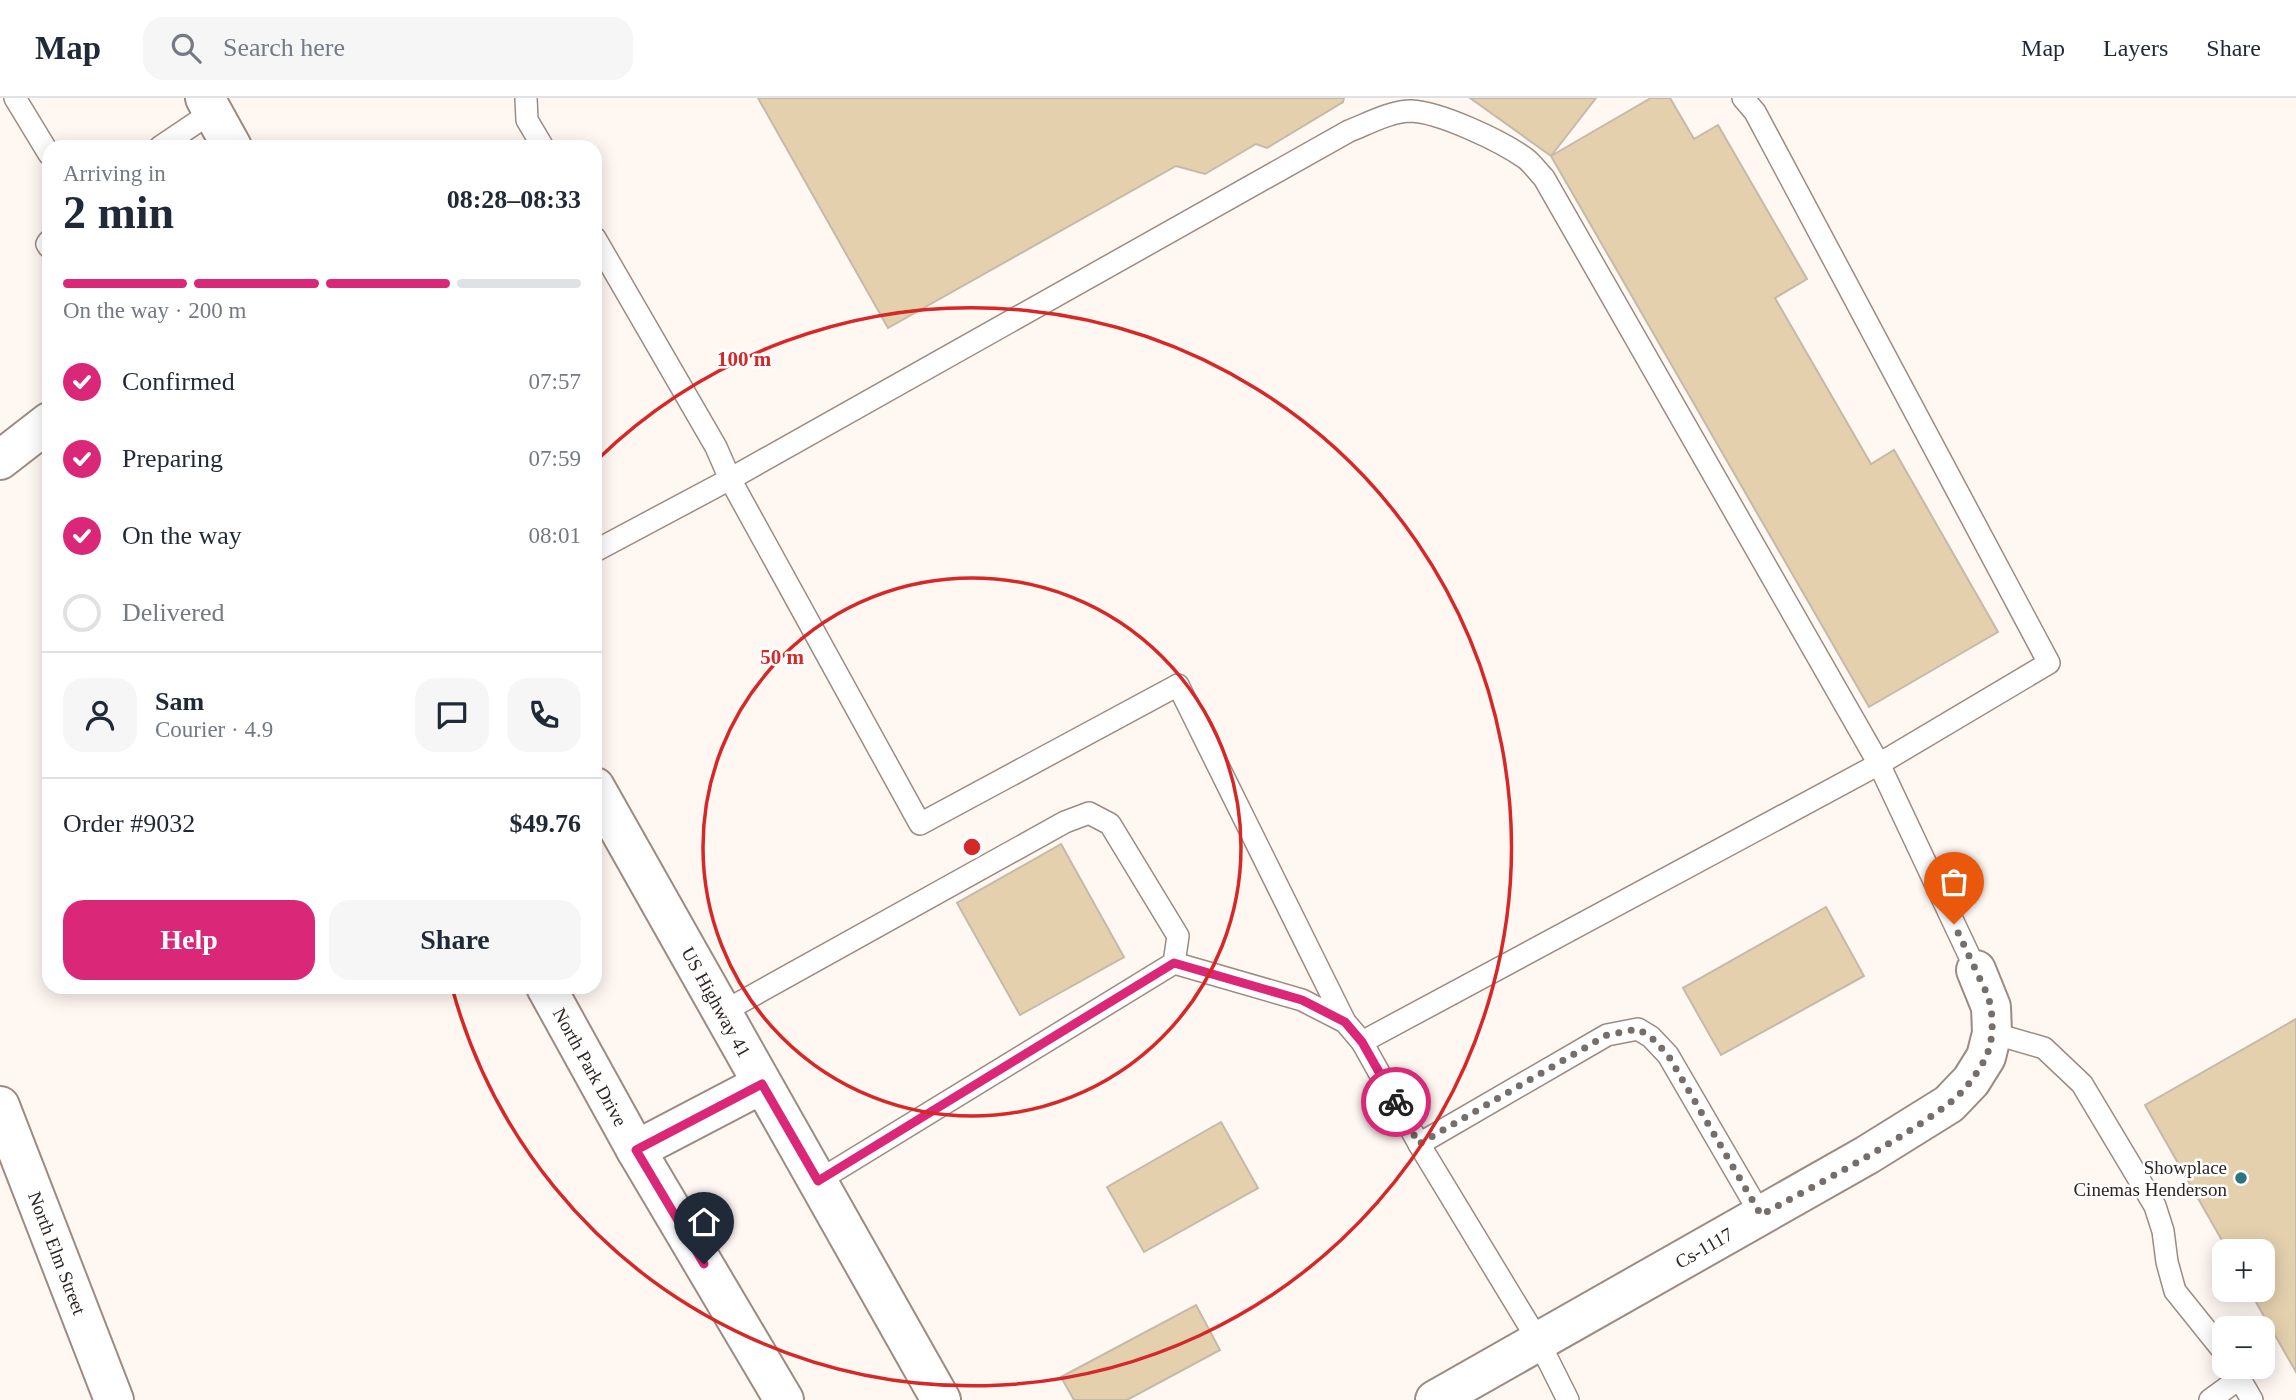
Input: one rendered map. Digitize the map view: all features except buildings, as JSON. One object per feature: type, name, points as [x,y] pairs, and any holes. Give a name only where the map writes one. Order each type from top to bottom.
[{"type":"main road","points":[[209,105],[228,140]]},
{"type":"main road","points":[[0,460],[42,427]]},
{"type":"main road","name":"US Highway 41","points":[[602,799],[941,1400]]},
{"type":"main road","name":"Cs-1117","points":[[1434,1400],[1867,1155],[1948,1104],[1971,1080],[1986,1057],[1992,1033],[1991,1007],[1976,970]]},
{"type":"main road","name":"North Park Drive","points":[[550,994],[636,1150],[784,1400]]},
{"type":"main road","points":[[636,1150],[762,1084]]},
{"type":"main road","name":"North Elm Street","points":[[0,1106],[114,1400]]},
{"type":"lane","points":[[15,98],[42,142]]},
{"type":"lane","points":[[526,98],[527,120],[538,140]]},
{"type":"lane","points":[[1362,1042],[1879,764],[2049,663],[1755,112],[1743,98]]},
{"type":"lane","points":[[168,140],[209,105]]},
{"type":"lane","points":[[602,547],[730,479],[1349,131],[1410,111],[1446,119],[1526,159],[1544,178],[1879,764],[1976,970]]},
{"type":"lane","points":[[602,250],[716,447],[730,479],[920,824],[1178,685],[1345,1022],[1362,1042],[1419,1144],[1539,1342],[1568,1400]]},
{"type":"lane","points":[[723,1012],[1053,829],[1089,813],[1110,824],[1178,936],[1174,963]]},
{"type":"lane","points":[[818,1181],[1174,963],[1302,1000],[1345,1022]]},
{"type":"lane","points":[[1419,1144],[1607,1035],[1638,1029],[1651,1037],[1668,1055],[1761,1215]]},
{"type":"lane","points":[[1992,1033],[2045,1048],[2082,1084],[2155,1206],[2175,1291],[2212,1337]]},
{"type":"lane","points":[[2210,1400],[2230,1379]]},
{"type":"lane","points":[[2240,1379],[2252,1400]]},
{"type":"way so far","points":[[1396,1102],[1419,1144],[1607,1035],[1638,1029],[1651,1037],[1668,1055],[1761,1215],[1867,1155],[1948,1104],[1971,1080],[1986,1057],[1992,1033],[1991,1007],[1954,924]]},
{"type":"place","name":"Showplace Cinemas Henderson","points":[[2241,1178]]},
{"type":"route","points":[[704,1264],[636,1150],[762,1084],[818,1181],[1174,963],[1302,1000],[1345,1022],[1362,1042],[1396,1102]]}]
